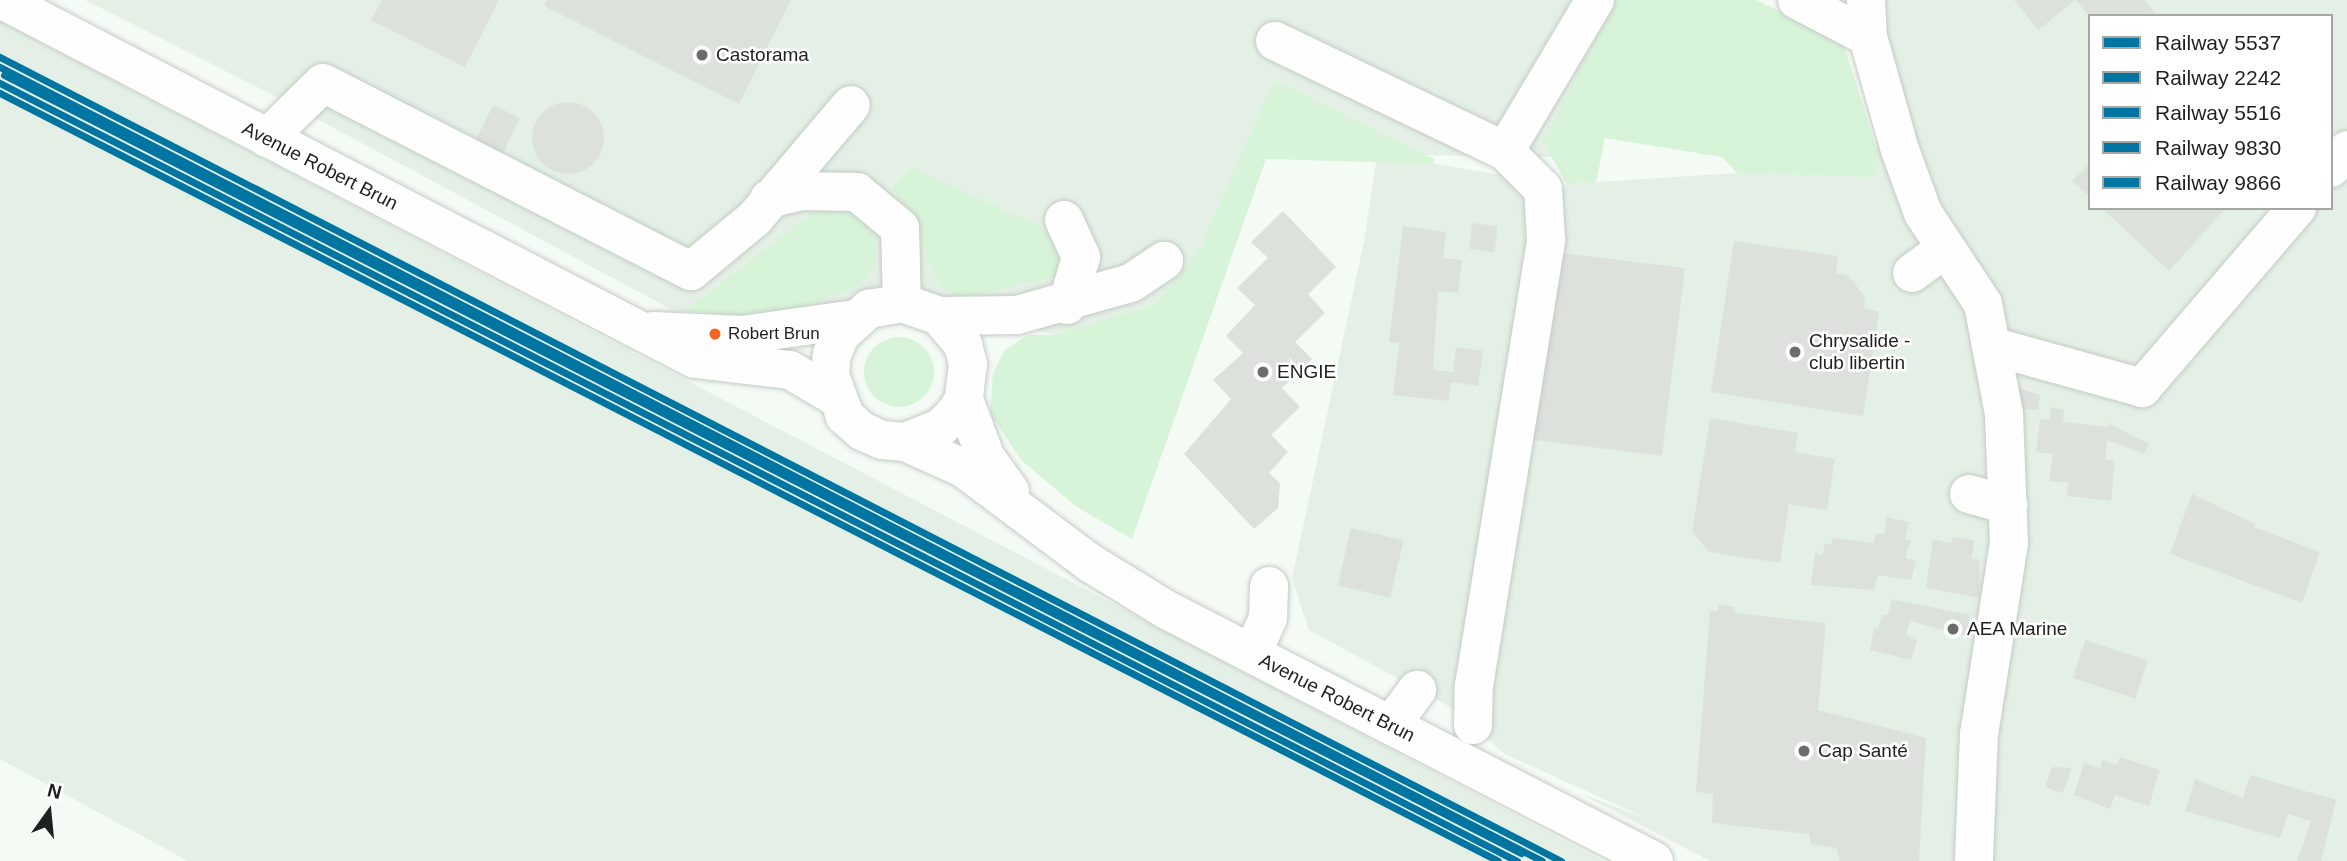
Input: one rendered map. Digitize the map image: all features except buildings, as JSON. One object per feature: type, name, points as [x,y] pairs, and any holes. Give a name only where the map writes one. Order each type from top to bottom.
[{"type":"street","name":"Avenue Robert Brun","points":[[2,0],[695,359],[790,370],[834,396]]},
{"type":"street","points":[[1505,150],[1594,0]]},
{"type":"street","points":[[1797,0],[1867,18],[1900,150],[1923,213],[1944,232],[1983,304],[2004,414],[2010,543],[1973,682],[1979,734],[1974,861]]},
{"type":"street","points":[[1275,41],[1505,150],[1543,189],[1546,239],[1474,686],[1486,724],[1455,757]]},
{"type":"street","points":[[267,138],[323,83],[691,271],[755,218],[851,104]]},
{"type":"street","points":[[2333,166],[2347,150]]},
{"type":"street","points":[[769,199],[800,191],[857,192],[900,228],[902,303]]},
{"type":"street","points":[[1991,346],[2142,388],[2295,210]]},
{"type":"street","points":[[1065,220],[1081,257],[1067,305]]},
{"type":"street","points":[[1912,273],[1944,232]]},
{"type":"street","points":[[1017,315],[966,381],[940,428],[905,442],[882,440],[862,431],[845,416],[834,396],[832,354],[855,319],[869,309],[902,303],[939,316],[1017,315],[1067,305],[1131,283],[1164,261]]},
{"type":"street","points":[[939,316],[963,345],[966,381]]},
{"type":"street","name":"Avenue Robert Brun","points":[[639,330],[742,335],[855,319]]},
{"type":"street","name":"Avenue Robert Brun","points":[[966,381],[986,458],[1031,517]]},
{"type":"street","name":"Avenue Robert Brun","points":[[905,442],[963,468],[1100,569],[1252,654],[1455,757],[1589,813],[1654,861]]},
{"type":"street","points":[[1969,494],[2008,505]]},
{"type":"street","points":[[1252,654],[1279,603]]},
{"type":"street","points":[[1391,725],[1417,690]]},
{"type":"shaded area","points":[[85,0],[1652,0],[1572,157],[1261,153],[1203,289],[1055,335],[955,310],[676,312],[265,91]]},
{"type":"shaded area","points":[[1878,0],[2347,0],[2347,861],[1710,861],[1579,793],[1648,819],[1505,754],[1452,708],[1309,630],[1292,579],[1364,241],[1376,162],[1435,164],[1524,179],[1534,225],[1567,184],[1737,173],[1876,177]],"holes":[[[1528,259],[1474,658],[1453,705]]]},
{"type":"shaded area","points":[[0,21],[1603,861],[188,861],[0,759]]},
{"type":"green space","points":[[1615,0],[1756,0],[1843,42],[1877,151],[1876,177],[1737,173],[1722,157],[1605,138],[1596,182],[1567,184],[1543,142]]},
{"type":"green space","points":[[1274,80],[1434,159],[1434,164],[1266,159],[1132,539],[1077,507],[1021,460],[990,413],[993,373],[1005,350],[1028,335],[1055,335],[1157,303],[1200,249]]},
{"type":"green space","points":[[912,167],[1047,230],[1060,246],[1061,276],[960,298],[939,285],[906,206],[891,189]]},
{"type":"green space","points":[[836,204],[856,209],[876,235],[876,260],[860,285],[811,304],[744,316],[684,311],[813,213]]},
{"type":"green space","points":[[899,337],[924,347],[934,372],[924,397],[899,407],[874,397],[864,372],[874,347]]},
{"type":"rail line","name":"5537","points":[[0,57],[1561,861]]},
{"type":"rail line","name":"9830","points":[[0,67],[1542,861]]},
{"type":"rail line","name":"9866","points":[[4,75],[1521,853]]},
{"type":"rail line","name":"2242","points":[[0,83],[1517,861]]},
{"type":"rail line","name":"5516","points":[[0,93],[1498,861]]},
{"type":"place","name":"Castorama","points":[[702,55]]},
{"type":"place","name":"Robert Brun","points":[[715,334]]},
{"type":"place","name":"Chrysalide - club libertin","points":[[1795,352]]},
{"type":"place","name":"ENGIE","points":[[1263,372]]},
{"type":"place","name":"AEA Marine","points":[[1953,629]]},
{"type":"place","name":"Cap Santé","points":[[1804,751]]}]
